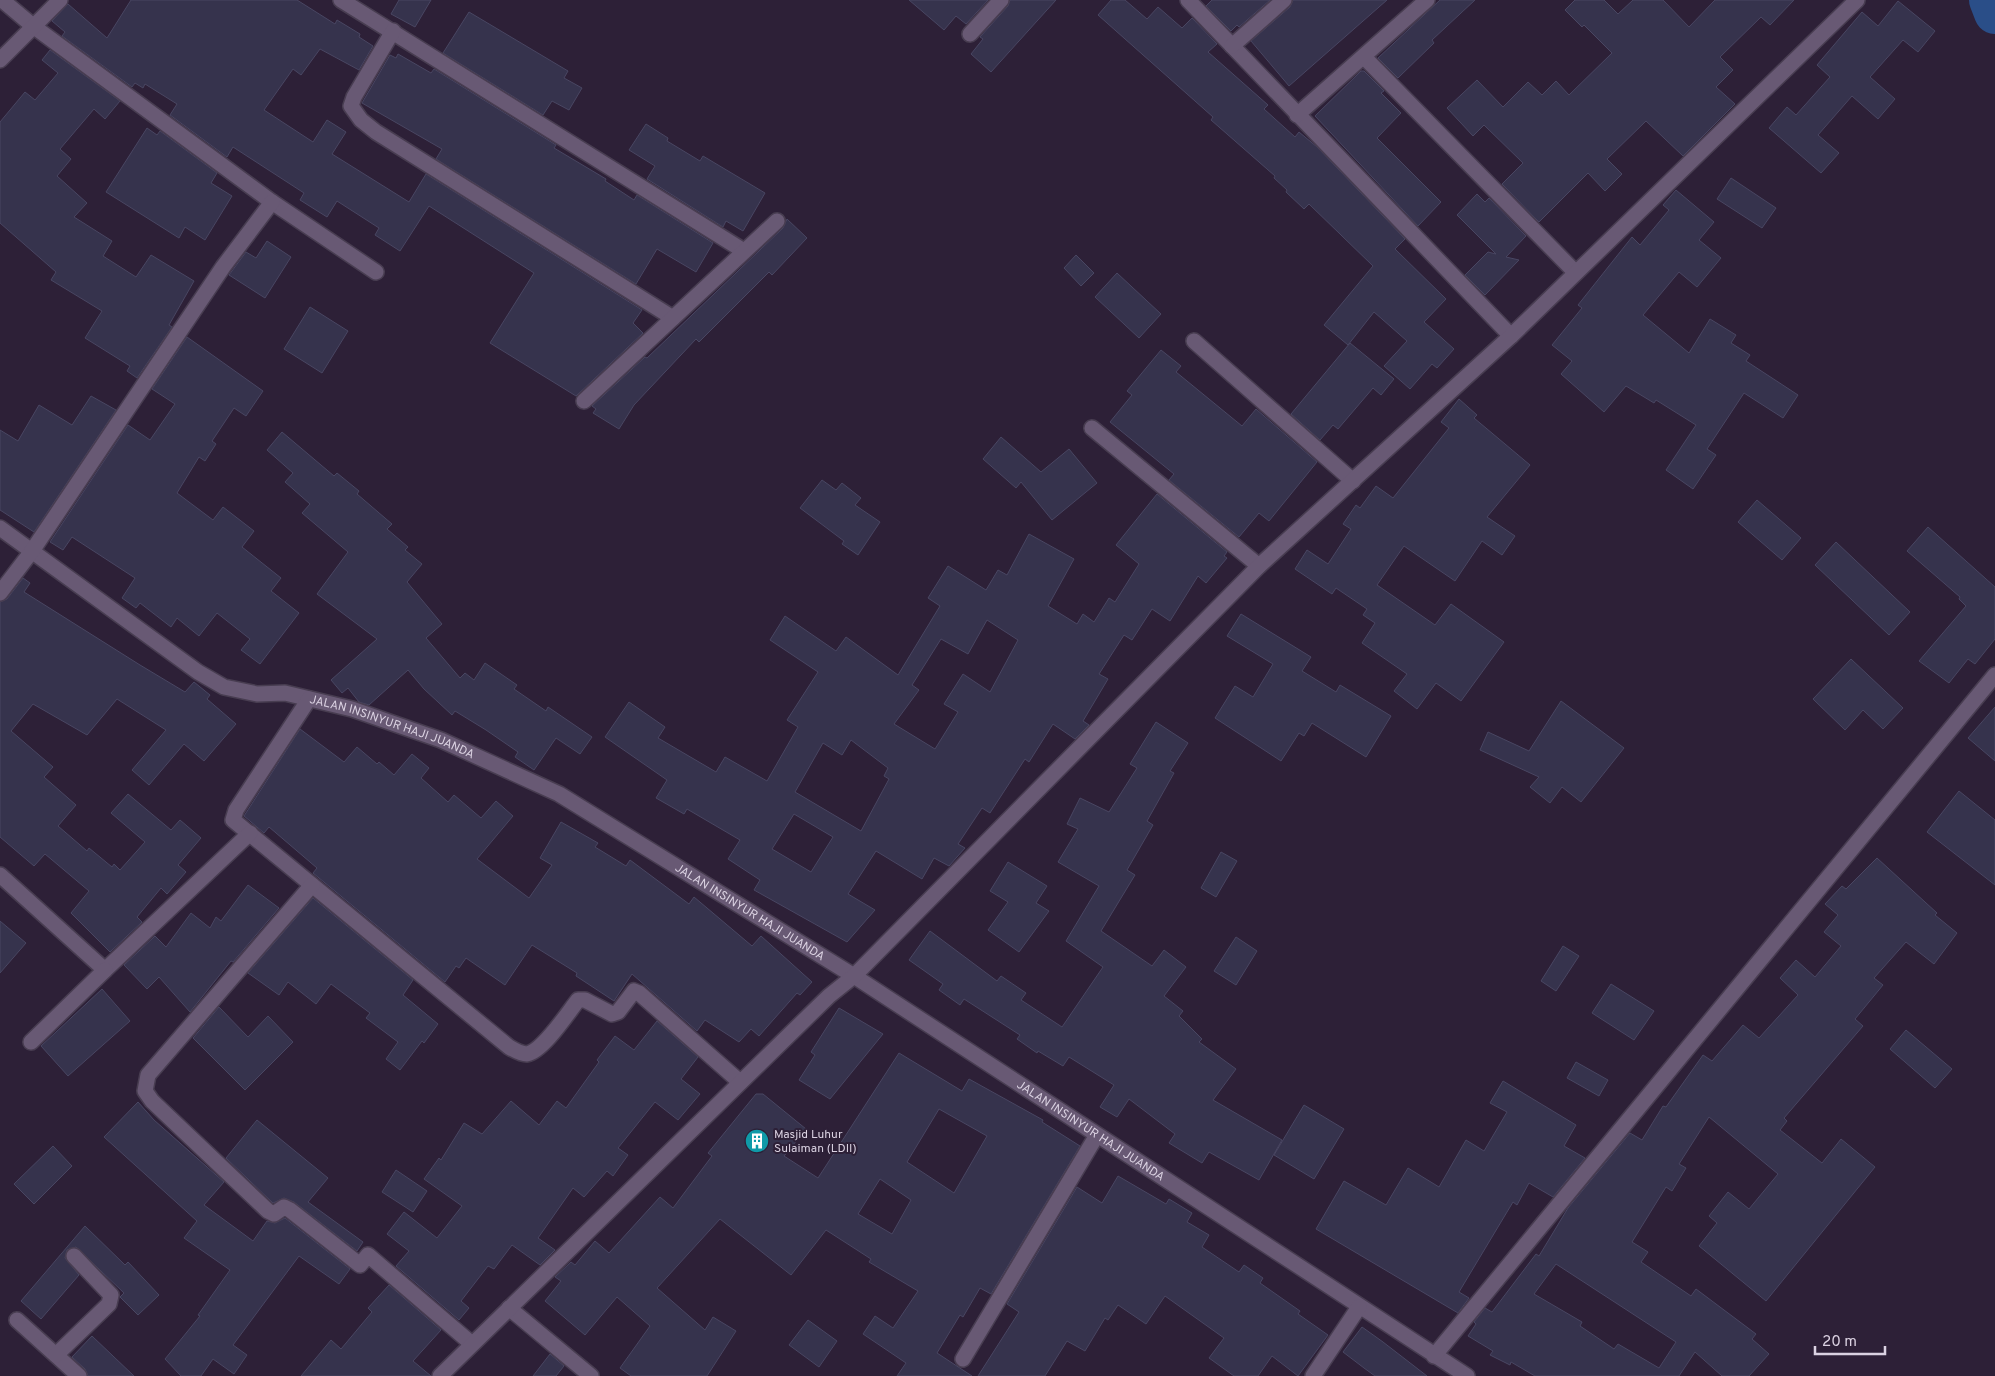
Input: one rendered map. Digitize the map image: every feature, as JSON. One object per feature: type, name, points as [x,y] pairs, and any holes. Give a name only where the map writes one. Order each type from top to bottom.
[{"type":"street","points":[[2,0],[33,26],[272,202],[376,272]]},
{"type":"street","points":[[0,60],[60,0]]},
{"type":"street","points":[[342,0],[744,251]]},
{"type":"street","points":[[970,34],[1001,0]]},
{"type":"street","points":[[1188,0],[1511,336]]},
{"type":"street","points":[[1232,46],[1284,0]]},
{"type":"street","points":[[1297,115],[1427,0]]},
{"type":"street","points":[[440,1376],[829,996],[854,976],[1259,566],[1511,336],[1857,0]]},
{"type":"street","points":[[393,31],[354,97],[351,106],[362,120],[376,132],[673,318]]},
{"type":"street","points":[[1364,57],[1575,272]]},
{"type":"street","points":[[0,593],[32,551],[223,267],[272,202]]},
{"type":"street","points":[[584,402],[777,221]]},
{"type":"street","points":[[1194,341],[1353,481]]},
{"type":"street","points":[[1092,428],[1259,566]]},
{"type":"street","name":"JALAN INSINYUR HAJI JUANDA","points":[[0,528],[198,672],[224,686],[257,694],[285,693],[352,709],[441,740],[559,794],[854,976],[1359,1308],[1467,1376]]},
{"type":"street","points":[[1434,1356],[1995,676]]},
{"type":"street","points":[[309,699],[236,810],[233,820],[509,1047],[525,1054],[537,1050],[578,1000],[585,1000],[612,1014],[618,1012],[634,991],[740,1082]]},
{"type":"street","points":[[31,1042],[250,833]]},
{"type":"street","points":[[0,875],[105,970]]},
{"type":"street","points":[[312,885],[148,1076],[145,1091],[152,1101],[268,1211],[274,1214],[284,1207],[290,1210],[360,1265],[368,1256],[472,1344]]},
{"type":"street","points":[[963,1359],[1097,1135]]},
{"type":"street","points":[[56,1355],[109,1304],[111,1295],[74,1256]]},
{"type":"street","points":[[509,1308],[591,1376]]},
{"type":"street","points":[[1314,1376],[1359,1308]]},
{"type":"street","points":[[17,1320],[79,1376]]},
{"type":"building","points":[[131,0],[297,0],[335,24],[337,20],[360,34],[359,37],[373,46],[359,70],[320,49],[301,75],[293,69],[264,110],[313,142],[327,120],[346,132],[332,154],[409,202],[426,174],[642,310],[633,323],[643,333],[576,396],[490,343],[534,273],[429,206],[400,251],[375,235],[379,228],[337,201],[327,217],[300,200],[304,193],[233,147],[227,157],[170,115],[177,104],[145,84],[143,88],[135,83],[132,87],[62,36],[65,32],[52,21],[68,4],[107,38]]},
{"type":"building","points":[[399,0],[431,0],[415,27],[391,14]]},
{"type":"building","points":[[909,0],[988,0],[966,24],[956,16],[944,30]]},
{"type":"building","points":[[1010,0],[1056,0],[991,72],[971,54],[983,39],[980,37],[1008,6]]},
{"type":"building","points":[[1111,0],[1125,0],[1147,19],[1158,7],[1182,28],[1192,18],[1217,44],[1208,52],[1268,105],[1264,109],[1295,137],[1299,132],[1317,147],[1405,239],[1395,249],[1446,299],[1424,322],[1454,349],[1437,368],[1432,364],[1410,389],[1384,366],[1407,341],[1374,312],[1348,345],[1324,325],[1373,266],[1309,204],[1304,209],[1286,192],[1287,190],[1274,178],[1275,176],[1211,120],[1213,117],[1098,15]]},
{"type":"building","points":[[1212,0],[1270,0],[1239,27],[1237,25],[1231,31],[1206,6]]},
{"type":"building","points":[[1293,0],[1387,0],[1289,86],[1251,41],[1290,7]]},
{"type":"building","points":[[1440,0],[1475,0],[1432,40],[1434,43],[1398,78],[1378,58]]},
{"type":"building","points":[[1575,0],[1604,0],[1618,14],[1633,0],[1663,0],[1689,27],[1715,0],[1794,0],[1770,25],[1761,17],[1720,57],[1733,70],[1716,87],[1735,104],[1683,156],[1646,121],[1607,159],[1622,174],[1605,191],[1588,173],[1539,222],[1502,184],[1523,163],[1484,125],[1473,136],[1447,108],[1477,80],[1503,107],[1528,82],[1542,95],[1556,81],[1569,95],[1612,53],[1584,25],[1582,27],[1565,10]]},
{"type":"building","points":[[1898,1],[1935,31],[1918,52],[1903,40],[1870,77],[1895,99],[1878,119],[1852,96],[1818,135],[1839,153],[1821,173],[1769,128],[1787,107],[1796,115],[1830,77],[1817,65],[1862,12],[1878,26]]},
{"type":"building","points":[[469,12],[568,71],[564,78],[582,88],[569,110],[552,101],[543,115],[443,53]]},
{"type":"building","points":[[50,50],[120,101],[105,119],[94,109],[60,149],[71,159],[57,176],[87,203],[74,217],[112,241],[103,256],[136,277],[151,255],[194,281],[169,325],[172,327],[137,378],[127,371],[130,366],[85,338],[102,311],[51,280],[56,272],[0,223],[0,122],[25,92],[35,100],[58,73],[42,60]]},
{"type":"building","points":[[398,54],[431,73],[434,69],[556,145],[554,148],[606,179],[605,181],[634,200],[637,195],[713,243],[696,272],[657,249],[636,284],[436,159],[442,149],[362,103],[390,55],[396,58]]},
{"type":"building","points":[[1361,71],[1364,71],[1384,91],[1381,93],[1401,113],[1377,138],[1441,202],[1418,226],[1315,116]]},
{"type":"building","points":[[646,124],[668,138],[667,141],[700,161],[703,156],[765,193],[743,231],[726,221],[723,227],[647,179],[655,166],[629,150]]},
{"type":"building","points":[[147,128],[157,135],[160,131],[217,173],[211,183],[232,196],[205,240],[185,227],[179,238],[106,192]]},
{"type":"building","points":[[1731,178],[1776,208],[1762,228],[1717,199]]},
{"type":"building","points":[[1676,190],[1714,222],[1699,240],[1721,258],[1697,287],[1679,272],[1643,315],[1689,353],[1710,319],[1736,335],[1731,343],[1750,355],[1746,361],[1798,395],[1783,418],[1744,393],[1707,449],[1716,455],[1693,489],[1666,470],[1696,425],[1656,400],[1654,403],[1626,386],[1604,412],[1561,374],[1572,361],[1552,345],[1582,308],[1578,305],[1632,237],[1640,245],[1669,210],[1663,205]]},
{"type":"building","points":[[1477,194],[1485,202],[1489,198],[1526,236],[1506,257],[1519,260],[1485,295],[1465,275],[1488,252],[1496,254],[1457,215]]},
{"type":"building","points":[[787,219],[807,238],[772,275],[769,272],[699,342],[696,339],[634,405],[619,429],[593,413],[596,409],[592,406],[645,357],[647,358],[783,228]]},
{"type":"building","points":[[267,241],[291,257],[265,298],[229,275],[246,252],[256,258]]},
{"type":"building","points":[[1076,255],[1094,273],[1081,286],[1064,268]]},
{"type":"building","points":[[1117,273],[1161,314],[1139,338],[1095,297]]},
{"type":"building","points":[[310,307],[348,331],[322,373],[284,349]]},
{"type":"building","points":[[187,337],[263,391],[246,416],[234,408],[212,441],[216,444],[205,461],[199,457],[177,493],[213,520],[223,507],[254,531],[242,547],[281,578],[271,591],[299,613],[260,664],[241,650],[250,639],[217,613],[199,636],[177,618],[171,627],[140,603],[136,608],[122,598],[135,578],[72,537],[63,550],[50,542],[128,425],[150,440],[175,404],[152,389]]},
{"type":"building","points":[[1350,343],[1394,379],[1381,395],[1373,388],[1338,429],[1333,425],[1320,440],[1291,414]]},
{"type":"building","points":[[1161,350],[1181,366],[1176,372],[1242,426],[1256,409],[1317,462],[1269,521],[1259,513],[1239,537],[1169,480],[1174,474],[1110,422],[1132,395],[1127,391]]},
{"type":"building","points":[[91,396],[116,410],[34,532],[0,510],[0,430],[18,441],[39,405],[72,425]]},
{"type":"building","points":[[1459,399],[1477,415],[1474,418],[1530,465],[1487,517],[1515,536],[1502,555],[1482,541],[1455,581],[1404,546],[1377,585],[1435,625],[1451,604],[1504,642],[1461,701],[1436,683],[1417,709],[1394,691],[1407,674],[1362,643],[1375,623],[1363,615],[1367,609],[1336,588],[1332,594],[1295,569],[1307,550],[1328,564],[1351,529],[1343,524],[1356,505],[1360,508],[1376,486],[1393,498],[1449,428],[1441,422]]},
{"type":"building","points":[[282,432],[334,476],[337,473],[359,491],[357,494],[392,524],[387,529],[408,547],[405,550],[422,564],[407,582],[442,624],[426,638],[460,678],[465,673],[474,680],[485,663],[517,685],[514,689],[546,711],[548,707],[592,737],[580,754],[556,738],[534,770],[515,757],[518,752],[486,730],[455,711],[452,715],[424,689],[408,670],[369,705],[359,702],[348,688],[342,693],[331,680],[377,639],[317,594],[348,552],[302,513],[310,504],[285,482],[293,473],[267,450]]},
{"type":"building","points":[[1001,437],[1041,472],[1069,449],[1097,483],[1052,520],[1021,482],[1016,488],[983,459]]},
{"type":"building","points":[[822,480],[836,490],[842,483],[861,498],[855,505],[880,522],[858,555],[842,544],[844,541],[800,508]]},
{"type":"building","points":[[1157,494],[1227,552],[1224,556],[1227,558],[1206,583],[1198,576],[1170,621],[1152,609],[1132,640],[1124,635],[1099,674],[1108,679],[1083,721],[1089,725],[1075,739],[1053,724],[1029,762],[1025,759],[990,813],[982,808],[958,844],[965,848],[949,866],[934,858],[922,879],[876,851],[848,894],[875,910],[847,942],[754,890],[760,880],[728,859],[740,840],[687,809],[684,814],[656,798],[667,780],[605,737],[629,702],[665,727],[658,738],[716,772],[725,757],[767,781],[798,727],[787,720],[818,672],[770,640],[785,616],[836,651],[846,637],[898,675],[940,606],[928,598],[948,566],[986,590],[998,570],[1007,575],[1029,534],[1074,559],[1048,606],[1077,624],[1083,614],[1094,622],[1109,598],[1115,602],[1139,564],[1116,545]],"holes":[[[987,620],[1018,640],[990,692],[963,674],[944,704],[958,712],[935,749],[894,724],[919,690],[912,685],[941,639],[968,654]],[[851,740],[888,768],[884,776],[889,779],[861,831],[795,792],[823,743],[842,755]],[[794,814],[833,837],[811,872],[772,849]]]},
{"type":"building","points":[[1757,500],[1801,538],[1782,560],[1738,522]]},
{"type":"building","points":[[1928,527],[1995,587],[1995,639],[1975,664],[1968,659],[1949,683],[1919,661],[1966,606],[1959,599],[1960,597],[1907,551]]},
{"type":"building","points":[[1836,542],[1910,612],[1889,635],[1815,565]]},
{"type":"building","points":[[23,578],[30,583],[24,592],[185,692],[194,682],[210,695],[207,699],[236,724],[204,761],[184,744],[149,785],[132,770],[166,730],[117,699],[87,735],[33,704],[11,731],[53,767],[44,777],[76,805],[58,826],[87,851],[89,848],[112,867],[114,864],[120,870],[145,842],[111,813],[128,794],[171,830],[180,820],[201,838],[178,865],[186,872],[167,894],[161,888],[137,917],[142,922],[110,952],[71,913],[89,891],[45,854],[34,866],[0,837],[0,602],[7,599]]},
{"type":"building","points":[[1241,614],[1311,657],[1302,671],[1336,692],[1340,685],[1391,716],[1366,757],[1312,723],[1304,736],[1299,733],[1281,761],[1215,718],[1235,686],[1253,697],[1273,664],[1227,636]]},
{"type":"building","points":[[1851,659],[1903,708],[1883,729],[1863,710],[1845,730],[1813,699]]},
{"type":"building","points":[[1561,701],[1624,748],[1581,802],[1562,787],[1550,803],[1530,787],[1539,777],[1480,750],[1488,732],[1529,751]]},
{"type":"building","points":[[1995,707],[1995,761],[1968,738]]},
{"type":"building","points":[[1156,722],[1188,743],[1170,771],[1174,773],[1147,821],[1153,825],[1127,870],[1135,875],[1101,931],[1152,966],[1164,950],[1186,967],[1164,996],[1183,1011],[1179,1016],[1202,1039],[1199,1042],[1236,1069],[1213,1100],[1282,1140],[1259,1180],[1209,1152],[1202,1163],[1169,1143],[1175,1134],[1129,1099],[1117,1117],[1100,1107],[1114,1085],[1069,1057],[1063,1066],[1038,1051],[1037,1053],[1017,1039],[1020,1035],[964,999],[960,1005],[939,990],[943,984],[909,960],[930,931],[997,981],[1001,976],[1026,993],[1021,1000],[1062,1027],[1103,967],[1066,941],[1099,886],[1058,862],[1078,829],[1067,824],[1080,798],[1109,812],[1137,768],[1130,764]]},
{"type":"building","points":[[300,729],[344,762],[357,747],[394,775],[412,754],[429,768],[421,778],[448,802],[454,795],[481,818],[496,801],[513,816],[477,859],[529,898],[552,865],[540,858],[561,822],[598,843],[595,847],[626,866],[630,860],[689,904],[694,897],[752,946],[761,936],[812,982],[800,995],[797,993],[759,1036],[751,1029],[739,1042],[705,1020],[697,1031],[632,974],[614,1001],[576,976],[577,973],[532,945],[505,985],[466,958],[459,968],[456,966],[445,982],[313,873],[317,868],[269,827],[264,833],[244,816]]},
{"type":"building","points":[[1959,791],[1995,820],[1995,885],[1927,832]]},
{"type":"building","points":[[1221,852],[1237,861],[1216,897],[1201,888]]},
{"type":"building","points":[[1877,858],[1937,913],[1935,915],[1957,933],[1934,964],[1906,942],[1874,978],[1883,985],[1855,1019],[1863,1026],[1784,1118],[1787,1121],[1780,1130],[1822,1163],[1841,1139],[1875,1167],[1766,1301],[1699,1246],[1717,1223],[1709,1216],[1728,1192],[1749,1209],[1778,1174],[1709,1117],[1679,1164],[1686,1168],[1672,1191],[1666,1187],[1632,1242],[1648,1252],[1641,1262],[1691,1296],[1696,1289],[1756,1334],[1752,1339],[1769,1354],[1749,1376],[1722,1376],[1695,1352],[1679,1376],[1535,1376],[1511,1362],[1510,1365],[1490,1355],[1493,1351],[1468,1336],[1476,1324],[1474,1322],[1485,1308],[1492,1312],[1536,1254],[1539,1256],[1568,1208],[1630,1133],[1642,1140],[1663,1106],[1666,1107],[1703,1055],[1712,1061],[1743,1025],[1759,1038],[1798,995],[1780,978],[1796,960],[1815,977],[1841,946],[1824,932],[1838,915],[1825,904],[1842,886],[1846,889]],"holes":[[[1556,1264],[1676,1342],[1659,1368],[1618,1344],[1614,1349],[1580,1326],[1582,1322],[1534,1294]]]},
{"type":"building","points":[[1008,862],[1047,886],[1036,903],[1049,911],[1019,952],[988,930],[1008,902],[990,891]]},
{"type":"building","points":[[248,885],[279,908],[233,962],[231,961],[190,1012],[159,977],[147,989],[124,965],[155,936],[166,947],[191,913],[210,928],[216,917],[221,921]]},
{"type":"building","points":[[313,898],[413,980],[403,995],[438,1024],[424,1043],[422,1041],[400,1070],[386,1059],[398,1042],[366,1018],[370,1013],[331,984],[316,1004],[288,982],[279,995],[248,973]]},
{"type":"building","points":[[0,921],[26,943],[0,973]]},
{"type":"building","points":[[1236,937],[1257,951],[1236,985],[1214,971]]},
{"type":"building","points":[[1563,946],[1579,956],[1556,991],[1541,981]]},
{"type":"building","points":[[1611,984],[1654,1011],[1634,1040],[1592,1013]]},
{"type":"building","points":[[102,989],[130,1021],[68,1076],[41,1046]]},
{"type":"building","points":[[219,1007],[248,1037],[268,1016],[293,1042],[245,1090],[193,1038]]},
{"type":"building","points":[[839,1008],[883,1034],[830,1099],[799,1080],[815,1055],[811,1052]]},
{"type":"building","points":[[657,1021],[698,1057],[681,1079],[700,1094],[678,1120],[655,1102],[618,1148],[628,1155],[613,1176],[607,1171],[584,1197],[573,1188],[538,1238],[555,1250],[540,1265],[512,1245],[494,1269],[488,1266],[461,1301],[469,1308],[459,1320],[396,1266],[409,1251],[387,1234],[404,1212],[437,1238],[462,1206],[424,1179],[439,1158],[441,1160],[464,1123],[482,1134],[511,1101],[539,1125],[557,1101],[566,1108],[615,1036],[634,1050]]},
{"type":"building","points":[[1906,1030],[1952,1069],[1935,1088],[1890,1049]]},
{"type":"building","points":[[899,1053],[962,1091],[969,1079],[1043,1120],[1042,1122],[1080,1146],[991,1294],[980,1288],[963,1317],[960,1315],[937,1353],[972,1376],[897,1376],[906,1363],[863,1334],[875,1316],[893,1328],[918,1291],[869,1262],[871,1259],[826,1230],[791,1275],[720,1219],[657,1288],[705,1330],[713,1317],[736,1331],[707,1376],[631,1376],[620,1368],[650,1326],[617,1297],[585,1335],[545,1301],[561,1281],[555,1277],[571,1262],[575,1265],[595,1241],[609,1253],[660,1197],[673,1208],[712,1156],[708,1153],[756,1094],[763,1094],[806,1129],[784,1156],[818,1178]],"holes":[[[939,1109],[987,1136],[954,1193],[907,1162]],[[880,1179],[911,1200],[892,1234],[858,1214]]]},
{"type":"building","points":[[1576,1062],[1608,1080],[1599,1096],[1567,1078]]},
{"type":"building","points":[[1503,1081],[1576,1125],[1564,1146],[1585,1158],[1553,1197],[1529,1183],[1517,1205],[1513,1202],[1459,1292],[1469,1298],[1458,1313],[1316,1229],[1344,1181],[1386,1205],[1408,1168],[1439,1187],[1466,1140],[1484,1151],[1507,1112],[1490,1103]]},
{"type":"building","points":[[138,1102],[154,1120],[224,1182],[204,1205],[253,1241],[267,1221],[275,1223],[285,1218],[350,1269],[339,1284],[299,1256],[233,1345],[247,1355],[234,1374],[213,1359],[201,1376],[181,1376],[165,1359],[200,1316],[198,1315],[230,1270],[184,1238],[197,1221],[104,1137]]},
{"type":"building","points":[[1304,1105],[1344,1129],[1314,1179],[1274,1155]]},
{"type":"building","points":[[257,1120],[328,1178],[308,1202],[363,1242],[357,1251],[294,1202],[284,1198],[273,1203],[226,1158]]},
{"type":"building","points":[[53,1146],[72,1166],[34,1204],[14,1184]]},
{"type":"building","points":[[396,1170],[427,1191],[413,1212],[382,1192]]},
{"type":"building","points":[[1118,1176],[1166,1204],[1169,1199],[1192,1213],[1187,1222],[1209,1235],[1202,1247],[1239,1272],[1244,1265],[1263,1278],[1260,1283],[1300,1311],[1298,1314],[1328,1335],[1298,1376],[1272,1356],[1258,1376],[1234,1376],[1209,1358],[1224,1338],[1165,1296],[1146,1324],[1118,1305],[1108,1320],[1105,1318],[1085,1351],[1067,1341],[1045,1376],[978,1376],[1019,1312],[1007,1304],[1077,1187],[1102,1203]]},
{"type":"building","points":[[85,1226],[125,1265],[128,1262],[159,1295],[138,1315],[120,1297],[124,1293],[76,1247],[67,1250],[65,1258],[79,1275],[41,1319],[21,1301]]},
{"type":"building","points":[[389,1285],[441,1330],[413,1361],[431,1376],[301,1376],[331,1340],[341,1349],[372,1312],[368,1308]]},
{"type":"building","points":[[808,1320],[837,1341],[819,1367],[789,1345]]},
{"type":"building","points":[[1362,1327],[1427,1376],[1375,1376],[1364,1368],[1343,1352]]},
{"type":"building","points":[[92,1336],[134,1376],[88,1376],[85,1369],[72,1357]]},
{"type":"building","points":[[550,1354],[564,1366],[556,1376],[533,1376]]},
{"type":"waterway","points":[[1990,0],[1995,13]]},
{"type":"place","name":"Masjid Luhur Sulaiman (LDII)","points":[[757,1141]]}]
